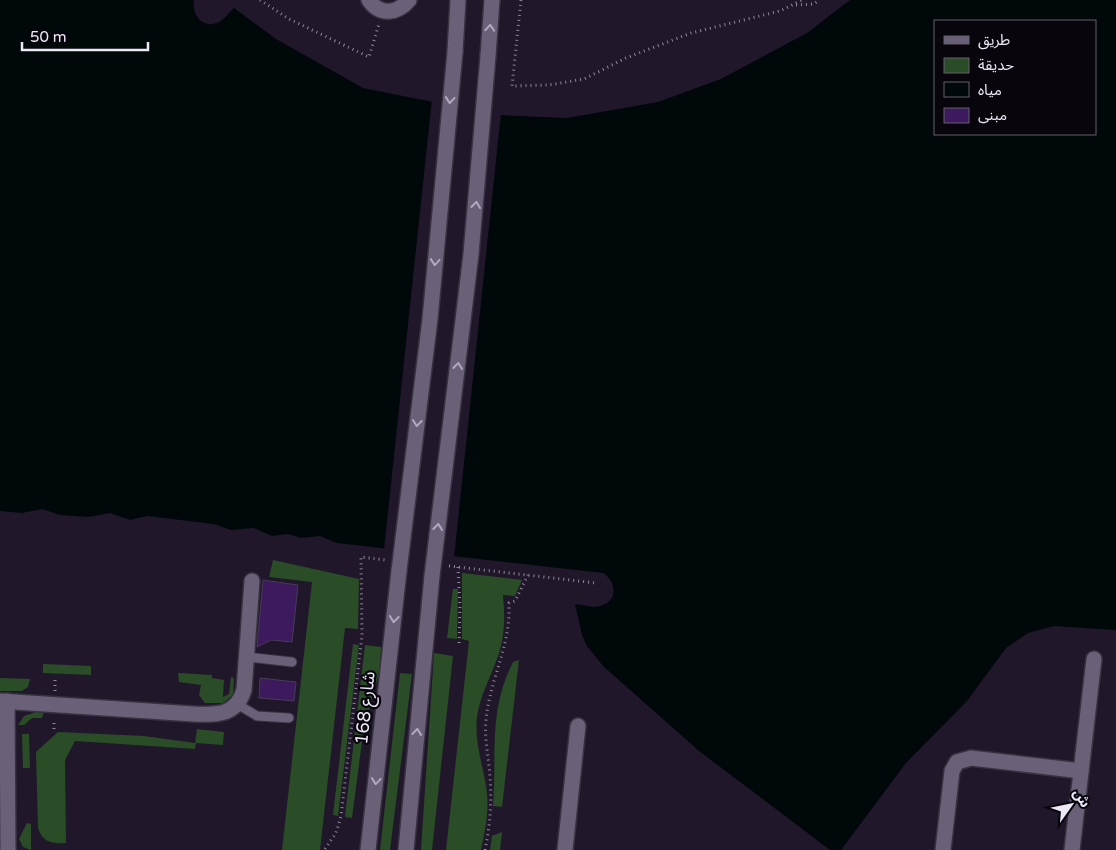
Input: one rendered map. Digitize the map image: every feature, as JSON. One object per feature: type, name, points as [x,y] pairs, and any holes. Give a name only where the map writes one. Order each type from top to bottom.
[{"type":"street","points":[[369,0],[376,8],[383,11],[396,11],[409,0]]},
{"type":"street","name":"شارع 168","points":[[368,850],[399,571],[430,319],[458,0]]},
{"type":"street","points":[[406,850],[432,576],[471,254],[492,0]]},
{"type":"street","points":[[8,850],[3,701],[210,715],[225,713],[237,704],[244,690],[252,581]]},
{"type":"street","points":[[1072,850],[1094,659]]},
{"type":"street","points":[[565,850],[578,726]]},
{"type":"street","points":[[943,850],[952,771],[961,760],[971,758],[1081,771]]},
{"type":"lane","points":[[247,657],[292,662]]},
{"type":"lane","points":[[237,704],[257,716],[288,718]]},
{"type":"path","points":[[260,0],[289,20],[369,57],[383,11]]},
{"type":"path","points":[[521,0],[512,86],[549,85],[584,79],[626,58],[691,33],[761,16],[795,5],[814,4],[819,0]]},
{"type":"path","points":[[795,5],[802,0]]},
{"type":"path","points":[[458,567],[460,606],[459,646]]},
{"type":"path","points":[[486,850],[491,802],[485,740],[488,705],[506,643],[509,604],[514,601],[528,575]]},
{"type":"path","points":[[325,849],[336,833],[341,816],[362,636]]},
{"type":"path","points":[[55,676],[55,693]]},
{"type":"green space","points":[[273,560],[359,579],[358,629],[345,628],[320,850],[282,850],[312,582],[269,577]]},
{"type":"green space","points":[[462,573],[522,580],[515,596],[503,595],[504,619],[502,641],[477,717],[478,746],[486,783],[487,800],[486,822],[481,850],[446,850],[469,641],[462,639]]},
{"type":"green space","points":[[453,589],[458,589],[457,639],[447,638]]},
{"type":"green space","points":[[353,644],[359,645],[338,816],[333,815]]},
{"type":"green space","points":[[365,645],[381,647],[380,669],[363,734],[352,818],[345,817]]},
{"type":"green space","points":[[434,653],[453,656],[432,850],[421,850]]},
{"type":"green space","points":[[519,660],[502,807],[493,806],[495,733],[500,698],[513,662]]},
{"type":"green space","points":[[43,664],[91,666],[91,675],[43,673]]},
{"type":"green space","points":[[178,673],[212,675],[212,678],[224,680],[223,697],[229,694],[231,677],[234,678],[233,695],[223,703],[205,703],[199,695],[201,685],[179,682]]},
{"type":"green space","points":[[400,673],[412,674],[390,850],[380,850]]},
{"type":"green space","points":[[0,678],[30,679],[28,687],[22,691],[0,691]]},
{"type":"green space","points":[[39,711],[44,712],[42,718],[32,718],[24,725],[18,725],[24,716]]},
{"type":"green space","points":[[197,729],[224,732],[223,745],[196,743],[195,749],[75,741],[65,760],[66,843],[48,841],[42,836],[38,828],[36,752],[58,732],[144,736],[195,743]]},
{"type":"green space","points":[[22,734],[29,734],[30,768],[23,768]]},
{"type":"green space","points":[[27,823],[31,824],[31,850],[23,847],[19,839]]},
{"type":"green space","points":[[502,832],[500,850],[490,850],[492,836]]},
{"type":"water","points":[[0,0],[194,0],[196,15],[208,24],[221,21],[234,8],[276,39],[363,88],[498,115],[567,118],[658,102],[721,79],[807,33],[850,0],[1116,0],[1116,630],[1054,626],[1028,633],[1006,648],[967,701],[906,763],[841,850],[830,850],[699,751],[603,666],[587,646],[582,635],[575,604],[596,607],[608,602],[614,589],[610,580],[603,573],[337,543],[320,536],[301,538],[288,534],[272,536],[254,528],[231,530],[214,524],[147,516],[130,520],[110,513],[88,517],[60,515],[42,509],[22,513],[0,511]]},
{"type":"pier","points":[[432,99],[501,113],[454,558],[384,550]]},
{"type":"building","points":[[263,580],[298,585],[292,642],[271,640],[257,647]]},
{"type":"building","points":[[260,678],[296,682],[294,701],[259,698]]}]
